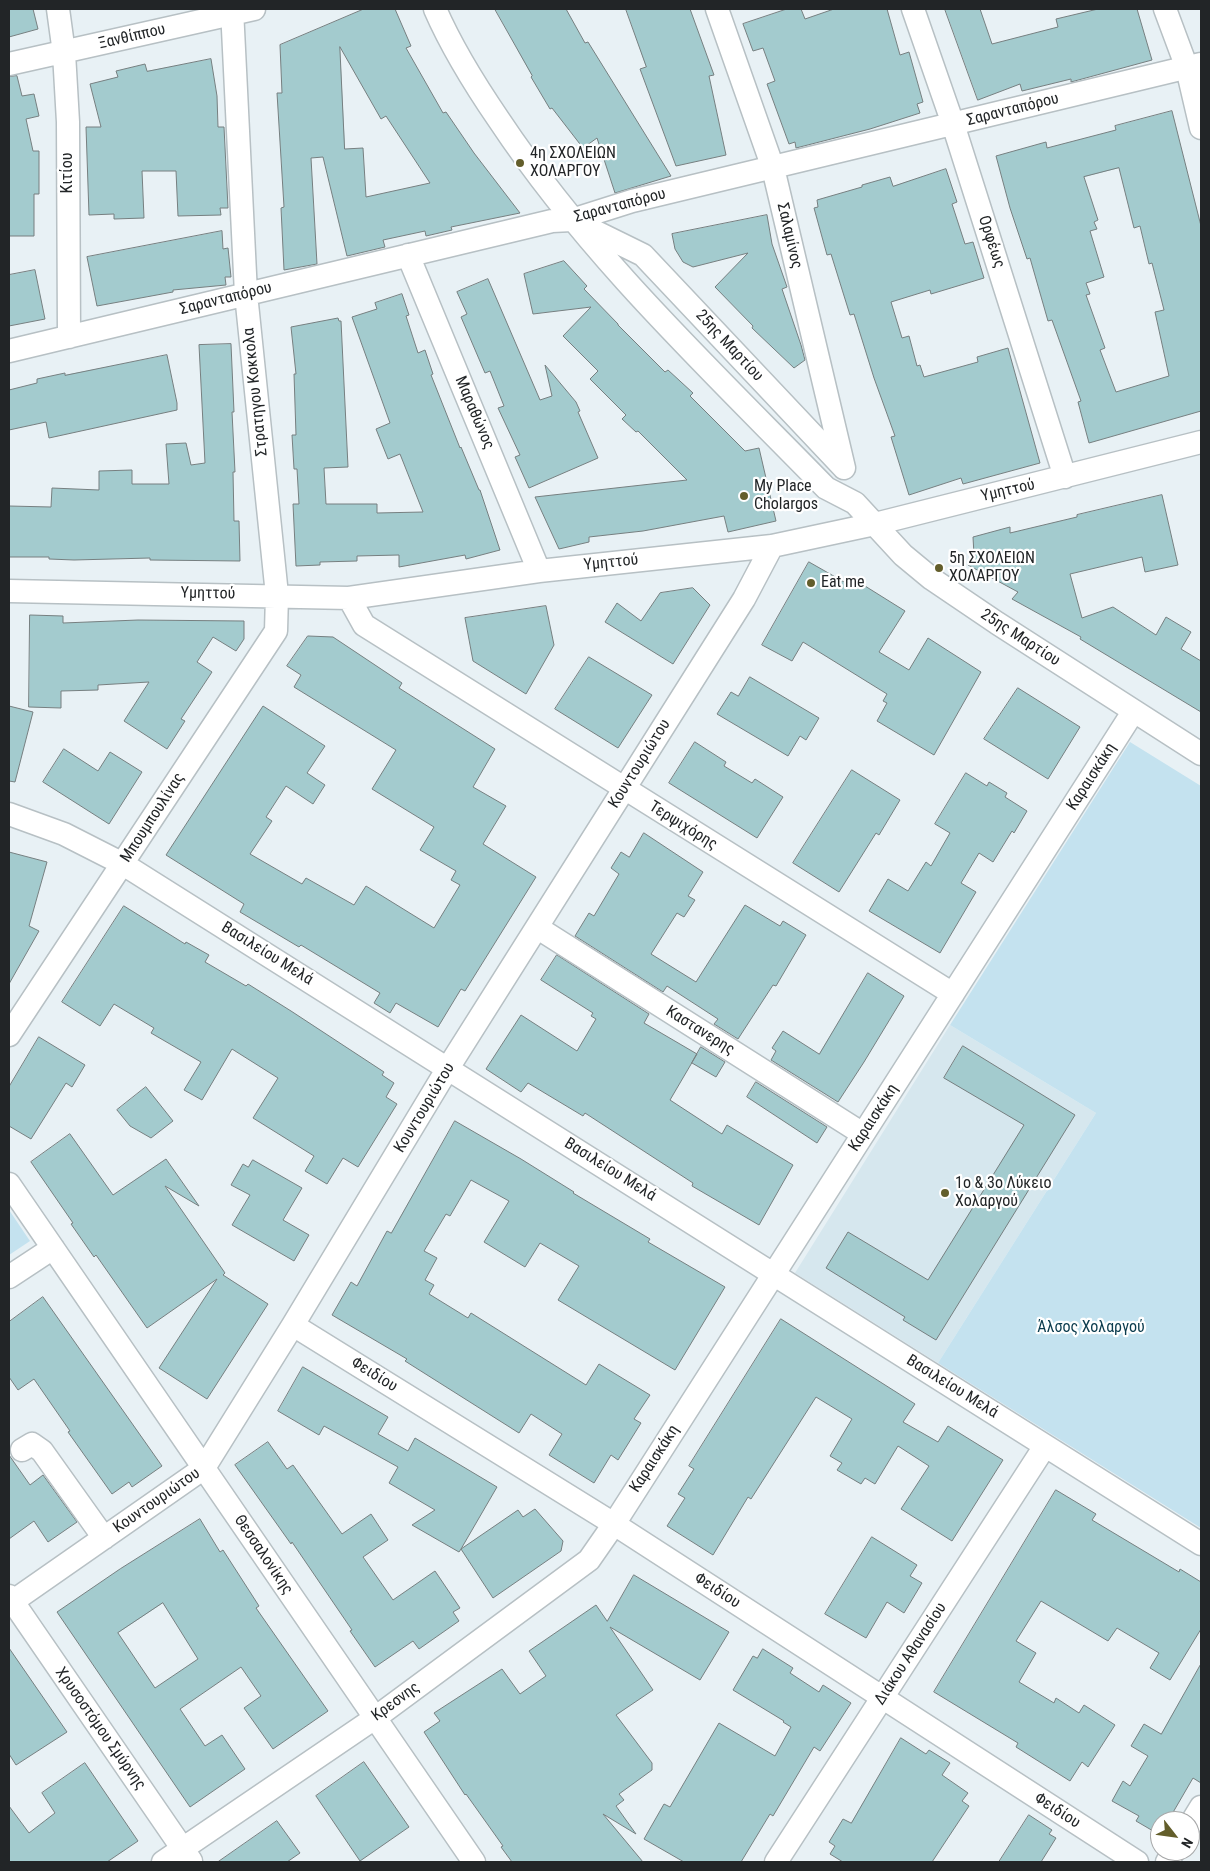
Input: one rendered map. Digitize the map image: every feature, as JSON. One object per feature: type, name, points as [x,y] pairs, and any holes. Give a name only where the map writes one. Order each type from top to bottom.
[{"type":"street","name":"Κιτίου","points":[[58,9],[64,53],[68,122],[69,337]]},
{"type":"street","name":"Ξανθίππου","points":[[9,64],[64,53],[232,11],[254,9]]},
{"type":"street","name":"25ης Μαρτίου","points":[[435,9],[475,85],[523,156],[572,220],[621,277],[826,488],[855,503],[904,555],[932,579],[997,624],[1201,754]]},
{"type":"street","name":"Σαλαμίνος","points":[[717,9],[773,168],[844,468]]},
{"type":"street","name":"Ορφέως","points":[[913,9],[953,124],[1065,477]]},
{"type":"street","points":[[1165,9],[1194,66],[1201,128]]},
{"type":"street","name":"Στρατηγου Κοκκολα","points":[[232,11],[246,294],[277,595]]},
{"type":"street","name":"Σαρανταπόρου","points":[[9,351],[552,221],[572,220],[632,201],[1194,66]]},
{"type":"street","name":"25ης Μαρτίου","points":[[572,220],[643,255],[844,468],[855,503]]},
{"type":"street","name":"Μαραθώνος","points":[[408,255],[539,571]]},
{"type":"street","name":"Υμηττού","points":[[9,591],[277,595],[349,598],[539,571],[772,546],[875,524],[1201,442]]},
{"type":"street","name":"Κουντουριώτου","points":[[10,1601],[204,1468],[293,1325],[448,1068],[538,928],[744,598],[772,546]]},
{"type":"street","name":"Μπουμπουλίνας","points":[[9,1035],[276,631],[277,595]]},
{"type":"street","name":"Τερψιχόρης","points":[[349,598],[364,625],[953,994]]},
{"type":"street","name":"Καραισκάκη","points":[[614,1524],[1133,712]]},
{"type":"street","name":"Βασιλείου Μελά","points":[[9,814],[64,834],[123,864],[1201,1544]]},
{"type":"street","name":"Καστανερης","points":[[538,928],[863,1134]]},
{"type":"street","name":"Θεσσαλονίκης","points":[[9,1184],[474,1862]]},
{"type":"street","points":[[9,1277],[53,1248]]},
{"type":"street","name":"Φειδίου","points":[[293,1325],[614,1524],[1137,1862]]},
{"type":"street","points":[[22,1450],[32,1444],[42,1451],[104,1538]]},
{"type":"street","name":"Διάκου Αθανασίου","points":[[776,1862],[1045,1446]]},
{"type":"street","name":"Κρεσνης","points":[[163,1862],[187,1856],[589,1560],[614,1524]]},
{"type":"street","name":"Χρυσοστόμου Σμύρνης","points":[[10,1601],[187,1856]]},
{"type":"shaded area","name":"1ο & 3ο Λύκειο Χολαργού","points":[[950,1025],[1096,1113],[938,1363],[795,1273]]},
{"type":"green space","name":"Άλσος Χολαργού","points":[[1130,742],[1201,786],[1201,1528],[938,1363],[1096,1113],[950,1025]]},
{"type":"green space","points":[[9,1210],[30,1241],[9,1255]]},
{"type":"building","points":[[9,9],[33,9],[38,29],[9,37]]},
{"type":"building","points":[[364,9],[395,9],[411,46],[406,48],[443,113],[446,112],[474,153],[520,213],[451,227],[452,230],[426,236],[425,231],[383,240],[385,247],[347,256],[323,157],[311,158],[317,264],[284,270],[281,208],[284,207],[277,93],[282,93],[280,45]],"holes":[[[340,47],[381,119],[386,116],[430,183],[366,197],[363,148],[345,149]]]},
{"type":"building","points":[[495,9],[566,9],[585,43],[588,42],[671,176],[615,193],[597,138],[583,148],[552,108],[550,109]]},
{"type":"building","points":[[626,9],[690,9],[714,75],[709,76],[726,155],[676,166],[640,69],[646,67]]},
{"type":"building","points":[[787,9],[801,9],[805,19],[834,9],[887,9],[900,55],[909,52],[923,102],[917,104],[920,113],[870,129],[796,148],[795,142],[789,144],[767,84],[775,81],[763,48],[753,51],[743,24]]},
{"type":"building","points":[[945,9],[980,9],[992,44],[1058,27],[1056,19],[1098,9],[1137,9],[1152,60],[1071,82],[1071,79],[1022,91],[1020,84],[978,100]]},
{"type":"building","points":[[211,59],[217,96],[218,127],[224,127],[228,208],[220,208],[221,215],[178,216],[176,171],[142,171],[144,218],[114,219],[114,214],[89,215],[86,127],[101,127],[90,84],[118,77],[116,71],[145,64],[147,71]]},
{"type":"building","points":[[17,76],[22,96],[34,94],[39,116],[26,119],[33,151],[39,151],[39,194],[34,194],[34,236],[9,236],[9,77]]},
{"type":"building","points":[[1172,111],[1201,226],[1201,411],[1089,443],[1078,402],[1081,401],[1052,320],[1048,321],[1030,258],[1027,259],[1010,208],[996,156],[1046,142],[1047,148],[1116,130],[1115,126]],"holes":[[[1119,168],[1134,228],[1140,226],[1149,264],[1152,263],[1164,310],[1155,312],[1169,376],[1116,392],[1100,350],[1105,348],[1086,295],[1090,294],[1086,283],[1104,277],[1090,231],[1097,229],[1094,222],[1098,220],[1084,177]]]},
{"type":"building","points":[[946,169],[957,202],[952,204],[965,244],[973,242],[984,278],[931,294],[930,290],[891,302],[902,338],[909,336],[917,366],[920,365],[924,377],[978,362],[977,357],[1008,348],[1040,463],[963,484],[961,478],[909,495],[891,437],[895,436],[854,314],[850,315],[831,254],[827,255],[814,208],[818,207],[817,200],[862,187],[862,185],[890,177],[893,186]]},
{"type":"building","points":[[767,215],[772,244],[787,287],[782,289],[805,360],[794,368],[752,328],[753,326],[715,287],[748,253],[693,267],[683,262],[675,249],[672,234]]},
{"type":"building","points":[[222,231],[223,249],[228,248],[231,277],[225,277],[226,285],[173,290],[173,292],[97,306],[87,257]]},
{"type":"building","points":[[564,261],[587,286],[584,289],[618,325],[665,372],[668,370],[693,393],[690,396],[745,451],[759,448],[776,521],[728,532],[724,516],[643,531],[589,537],[589,542],[559,549],[535,497],[687,480],[638,431],[636,432],[622,419],[626,415],[590,379],[598,371],[563,336],[591,307],[533,314],[524,274]]},
{"type":"building","points":[[35,270],[45,319],[9,326],[9,275]]},
{"type":"building","points":[[488,279],[540,400],[552,396],[545,365],[576,402],[580,411],[578,412],[598,458],[529,488],[515,457],[520,455],[498,408],[504,406],[490,371],[485,373],[461,317],[467,314],[457,292]]},
{"type":"building","points":[[402,294],[409,315],[406,316],[418,353],[425,350],[433,374],[431,375],[460,448],[480,490],[500,550],[466,559],[465,555],[399,567],[399,555],[357,556],[357,561],[320,562],[320,565],[296,566],[293,504],[299,504],[297,469],[294,469],[292,435],[296,435],[294,374],[296,374],[291,327],[338,318],[341,321],[348,467],[324,468],[326,504],[377,504],[377,513],[423,512],[400,454],[388,459],[376,429],[390,423],[352,317],[377,309],[375,303]]},
{"type":"building","points":[[231,344],[234,412],[232,412],[235,472],[233,472],[234,521],[239,521],[240,561],[150,560],[150,558],[74,560],[49,559],[49,557],[9,557],[9,506],[51,507],[52,488],[99,490],[99,471],[132,470],[132,484],[169,484],[166,444],[186,443],[191,465],[205,463],[199,345]]},
{"type":"building","points":[[167,355],[177,410],[49,438],[46,422],[9,430],[9,390],[37,383],[37,379]]},
{"type":"building","points":[[1162,495],[1178,565],[1145,572],[1142,557],[1070,574],[1082,618],[1113,607],[1156,635],[1166,617],[1191,632],[1181,649],[1201,661],[1201,712],[1080,639],[1081,637],[1012,599],[1018,592],[968,565],[974,555],[973,537],[1010,527],[1010,533]]},
{"type":"building","points":[[809,562],[853,587],[857,581],[905,611],[879,652],[909,670],[928,638],[981,672],[934,755],[877,721],[887,703],[883,701],[887,694],[803,642],[792,661],[762,645]]},
{"type":"building","points":[[693,588],[710,605],[673,664],[605,622],[617,603],[641,621],[660,593]]},
{"type":"building","points":[[546,606],[554,645],[526,694],[473,661],[465,618]]},
{"type":"building","points":[[30,615],[63,616],[63,623],[138,620],[244,621],[244,639],[236,651],[213,637],[197,662],[212,672],[181,719],[185,721],[167,749],[124,721],[149,682],[98,685],[98,690],[61,691],[61,708],[29,707]]},
{"type":"building","points":[[308,636],[333,637],[402,683],[399,688],[495,749],[473,787],[506,806],[483,844],[536,877],[465,991],[461,989],[438,1027],[396,1003],[390,1013],[374,1003],[380,993],[301,945],[299,947],[240,912],[244,904],[166,855],[263,706],[325,746],[307,773],[325,785],[313,804],[286,786],[266,817],[272,821],[250,854],[302,884],[306,878],[354,905],[366,886],[434,928],[460,885],[451,880],[456,871],[420,850],[434,827],[372,789],[396,750],[294,687],[301,675],[287,666]]},
{"type":"building","points":[[589,657],[652,695],[618,748],[555,709]]},
{"type":"building","points":[[750,677],[819,718],[806,740],[800,736],[788,756],[717,714],[731,692],[738,696]]},
{"type":"building","points":[[1018,688],[1080,727],[1048,779],[984,739]]},
{"type":"building","points":[[9,706],[33,712],[15,782],[9,781]]},
{"type":"building","points":[[695,742],[726,762],[724,766],[752,783],[755,779],[783,797],[757,838],[669,783]]},
{"type":"building","points":[[64,749],[98,771],[110,752],[142,772],[109,824],[43,782]]},
{"type":"building","points":[[852,770],[900,800],[879,835],[876,833],[839,892],[793,863]]},
{"type":"building","points":[[966,773],[987,786],[989,782],[1007,793],[1005,797],[1027,811],[993,862],[979,853],[961,883],[976,892],[940,953],[869,911],[888,879],[908,891],[926,862],[931,866],[950,833],[935,824]]},
{"type":"building","points":[[644,833],[703,872],[688,896],[695,900],[684,917],[677,913],[651,954],[696,982],[745,905],[780,926],[783,921],[806,935],[776,986],[773,985],[738,1039],[714,1024],[718,1019],[667,986],[663,992],[575,936],[589,913],[594,916],[619,874],[611,868],[621,852],[629,857]]},
{"type":"building","points":[[9,852],[47,862],[29,926],[39,931],[9,984]]},
{"type":"building","points":[[124,906],[185,944],[186,942],[209,955],[205,962],[246,986],[248,984],[291,1011],[384,1072],[382,1075],[394,1083],[386,1097],[397,1104],[358,1167],[343,1158],[327,1184],[305,1171],[314,1156],[253,1118],[278,1078],[232,1049],[202,1100],[184,1090],[201,1062],[151,1033],[154,1028],[114,1004],[100,1026],[62,1002]]},
{"type":"building","points":[[557,955],[649,1014],[644,1023],[697,1054],[670,1100],[722,1134],[727,1125],[793,1165],[759,1225],[692,1186],[693,1183],[585,1113],[583,1116],[528,1083],[521,1092],[486,1069],[521,1015],[577,1051],[596,1019],[591,1016],[593,1013],[541,980]]},
{"type":"building","points":[[868,973],[904,996],[838,1102],[771,1060],[776,1051],[772,1048],[783,1031],[819,1054]]},
{"type":"building","points":[[39,1037],[85,1065],[72,1087],[66,1083],[31,1139],[9,1126],[9,1087]]},
{"type":"building","points":[[963,1046],[1075,1115],[936,1340],[903,1320],[905,1317],[826,1268],[848,1232],[928,1280],[1024,1125],[944,1078]]},
{"type":"building","points":[[701,1047],[725,1062],[716,1077],[692,1063]]},
{"type":"building","points":[[756,1082],[827,1127],[817,1143],[747,1097]]},
{"type":"building","points":[[146,1087],[173,1121],[151,1138],[130,1126],[117,1110]]},
{"type":"building","points":[[455,1121],[521,1159],[650,1239],[648,1242],[725,1287],[675,1370],[558,1300],[579,1266],[540,1243],[525,1267],[484,1242],[509,1201],[471,1180],[450,1216],[446,1214],[424,1251],[437,1258],[425,1280],[434,1285],[429,1294],[468,1318],[471,1313],[586,1385],[599,1364],[650,1395],[634,1419],[641,1423],[618,1460],[611,1455],[594,1483],[549,1455],[562,1434],[531,1414],[519,1433],[405,1361],[407,1359],[332,1315],[351,1282],[357,1286],[387,1231],[391,1233]]},
{"type":"building","points":[[70,1134],[113,1195],[166,1159],[199,1206],[165,1186],[225,1273],[223,1275],[268,1304],[207,1399],[159,1368],[217,1279],[147,1328],[96,1255],[94,1257],[31,1162]]},
{"type":"building","points":[[253,1160],[302,1188],[283,1220],[309,1235],[294,1261],[232,1225],[250,1195],[231,1185],[243,1164],[248,1167]]},
{"type":"building","points":[[43,1297],[162,1466],[132,1487],[129,1482],[112,1494],[68,1432],[70,1431],[34,1379],[18,1390],[9,1377],[9,1322]]},
{"type":"building","points":[[781,1319],[915,1404],[903,1422],[938,1442],[948,1426],[1003,1460],[952,1541],[901,1509],[929,1466],[898,1446],[875,1484],[865,1478],[861,1484],[837,1470],[842,1463],[830,1456],[852,1419],[816,1397],[751,1499],[748,1497],[713,1555],[667,1526],[685,1498],[678,1494],[694,1469],[689,1466]]},
{"type":"building","points":[[303,1367],[388,1417],[378,1434],[408,1451],[415,1438],[497,1487],[459,1552],[412,1525],[435,1510],[389,1483],[398,1467],[324,1426],[319,1435],[278,1411]]},
{"type":"building","points":[[268,1442],[287,1469],[293,1465],[342,1534],[371,1514],[388,1540],[363,1557],[393,1600],[435,1571],[460,1608],[453,1612],[459,1621],[419,1649],[413,1641],[375,1667],[292,1542],[291,1544],[235,1465]]},
{"type":"building","points":[[9,1455],[30,1485],[43,1475],[77,1522],[48,1542],[34,1521],[9,1539]]},
{"type":"building","points":[[1056,1490],[1096,1514],[1092,1520],[1179,1572],[1180,1569],[1201,1582],[1201,1629],[1170,1680],[1150,1668],[1159,1653],[1117,1628],[1108,1641],[1041,1601],[1016,1641],[1036,1653],[1019,1682],[1054,1703],[1056,1698],[1079,1713],[1084,1705],[1115,1725],[1088,1767],[1082,1762],[1070,1781],[1016,1747],[1018,1743],[934,1692]]},
{"type":"building","points":[[535,1509],[563,1541],[561,1551],[493,1598],[461,1549],[518,1510],[523,1517]]},
{"type":"building","points":[[200,1519],[220,1552],[223,1550],[259,1606],[256,1608],[328,1711],[273,1749],[244,1708],[261,1696],[241,1667],[180,1709],[205,1746],[222,1735],[245,1769],[190,1807],[57,1612],[120,1569]],"holes":[[[163,1603],[198,1659],[155,1688],[118,1633]]]},
{"type":"building","points":[[872,1537],[917,1565],[910,1576],[922,1583],[904,1613],[887,1602],[866,1638],[825,1614]]},
{"type":"building","points":[[634,1575],[729,1632],[700,1680],[610,1627],[653,1690],[616,1715],[652,1763],[652,1770],[619,1794],[624,1800],[616,1806],[636,1834],[603,1814],[643,1862],[512,1862],[501,1847],[503,1846],[465,1795],[424,1732],[440,1721],[434,1713],[502,1669],[520,1694],[546,1676],[529,1651],[596,1605],[607,1621]]},
{"type":"building","points":[[9,1648],[67,1732],[16,1765],[9,1754]]},
{"type":"building","points":[[763,1649],[793,1668],[790,1673],[819,1692],[823,1685],[851,1703],[820,1751],[814,1747],[773,1816],[770,1814],[741,1862],[684,1862],[644,1839],[664,1804],[670,1807],[719,1723],[775,1756],[791,1727],[733,1690],[753,1656],[757,1658]]},
{"type":"building","points":[[1201,1664],[1201,1783],[1193,1778],[1174,1811],[1150,1811],[1150,1829],[1136,1821],[1139,1816],[1112,1801],[1123,1781],[1130,1786],[1148,1756],[1131,1746],[1144,1724],[1161,1734]]},
{"type":"building","points":[[901,1738],[926,1754],[929,1750],[950,1763],[942,1775],[968,1793],[962,1801],[969,1806],[932,1862],[843,1862],[830,1854],[835,1846],[829,1842],[843,1819],[851,1823]]},
{"type":"building","points":[[364,1762],[409,1827],[360,1861],[316,1796]]},
{"type":"building","points":[[85,1763],[138,1841],[107,1862],[9,1862],[9,1806],[29,1833],[55,1813],[42,1793]]},
{"type":"building","points":[[1029,1815],[1052,1830],[1049,1834],[1056,1838],[1041,1862],[999,1862]]},
{"type":"building","points":[[277,1821],[300,1853],[287,1862],[218,1862]]},
{"type":"place","name":"4η ΣΧΟΛΕΙΩΝ ΧΟΛΑΡΓΟΥ","points":[[520,163]]},
{"type":"place","name":"My Place Cholargos","points":[[744,496]]},
{"type":"place","name":"5η ΣΧΟΛΕΙΩΝ ΧΟΛΑΡΓΟΥ","points":[[939,568]]},
{"type":"place","name":"Eat me","points":[[811,583]]},
{"type":"place","name":"1ο & 3ο Λύκειο Χολαργού","points":[[945,1193]]}]
